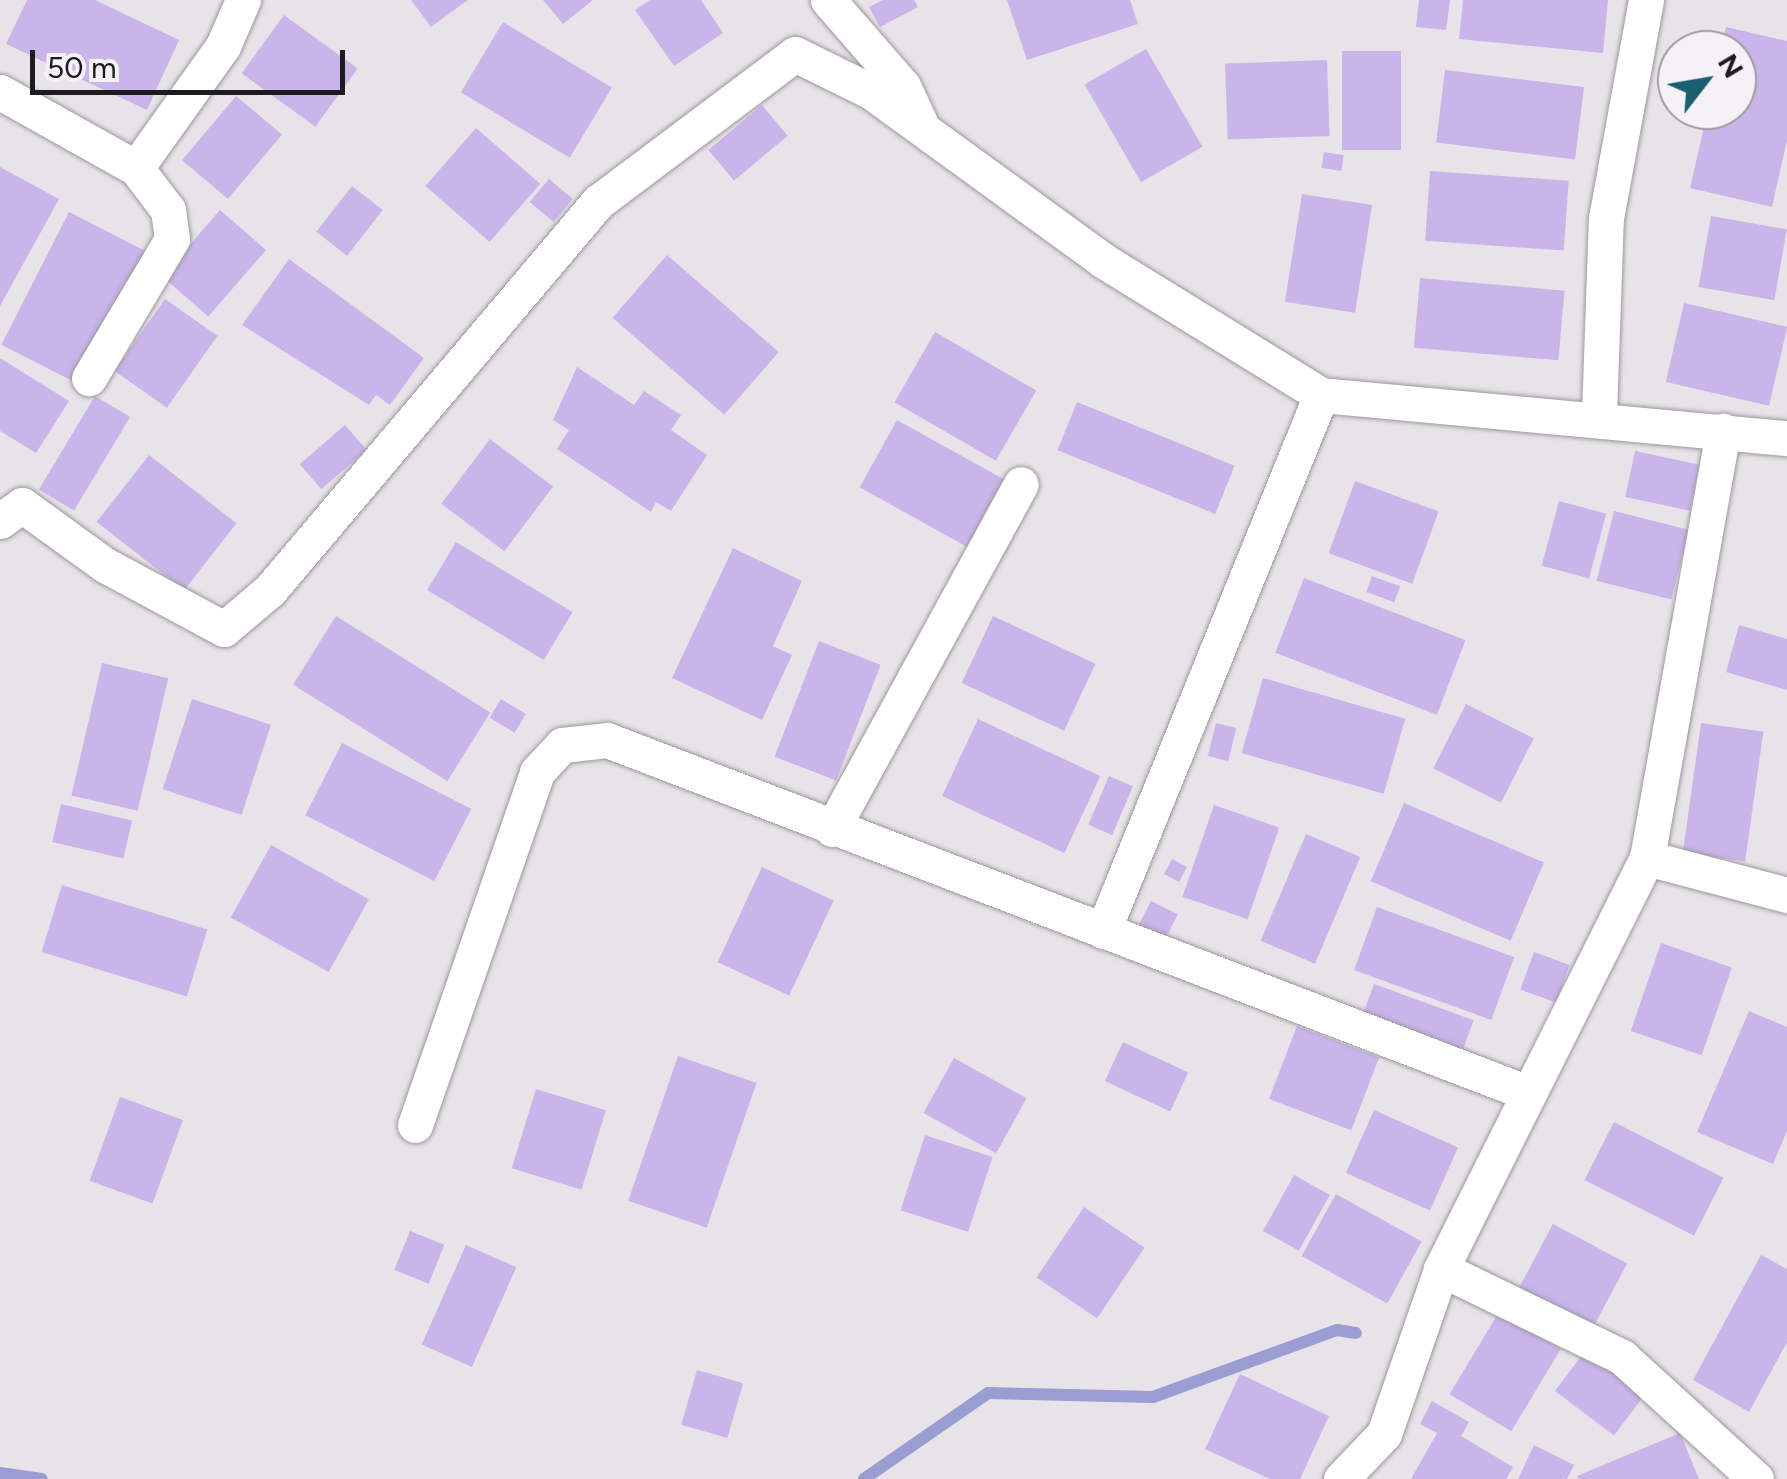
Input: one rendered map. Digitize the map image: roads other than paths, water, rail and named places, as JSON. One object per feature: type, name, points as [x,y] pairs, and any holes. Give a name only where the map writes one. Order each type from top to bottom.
[{"type":"street","points":[[136,168],[223,46],[244,0]]},
{"type":"street","points":[[828,0],[904,86],[922,126]]},
{"type":"street","points":[[1599,415],[1606,218],[1646,0]]},
{"type":"street","points":[[1,517],[22,506],[224,629],[270,590],[598,202],[754,78],[795,54],[922,126],[1104,261],[1321,394],[1488,416],[1599,415],[1787,438]]},
{"type":"street","points":[[0,92],[136,168],[168,210],[172,239],[89,378]]},
{"type":"street","points":[[1103,931],[1321,394]]},
{"type":"street","points":[[1341,1479],[1384,1434],[1441,1268],[1647,858],[1722,431]]},
{"type":"street","points":[[832,829],[1021,484]]},
{"type":"street","points":[[415,1125],[537,772],[562,745],[607,740],[1528,1094]]},
{"type":"street","points":[[1647,858],[1787,896]]},
{"type":"street","points":[[1441,1268],[1622,1357],[1756,1479]]},
{"type":"waterway","points":[[864,1479],[988,1393],[1153,1397],[1337,1330],[1356,1333]]},
{"type":"waterway","points":[[0,1473],[42,1479]]}]
